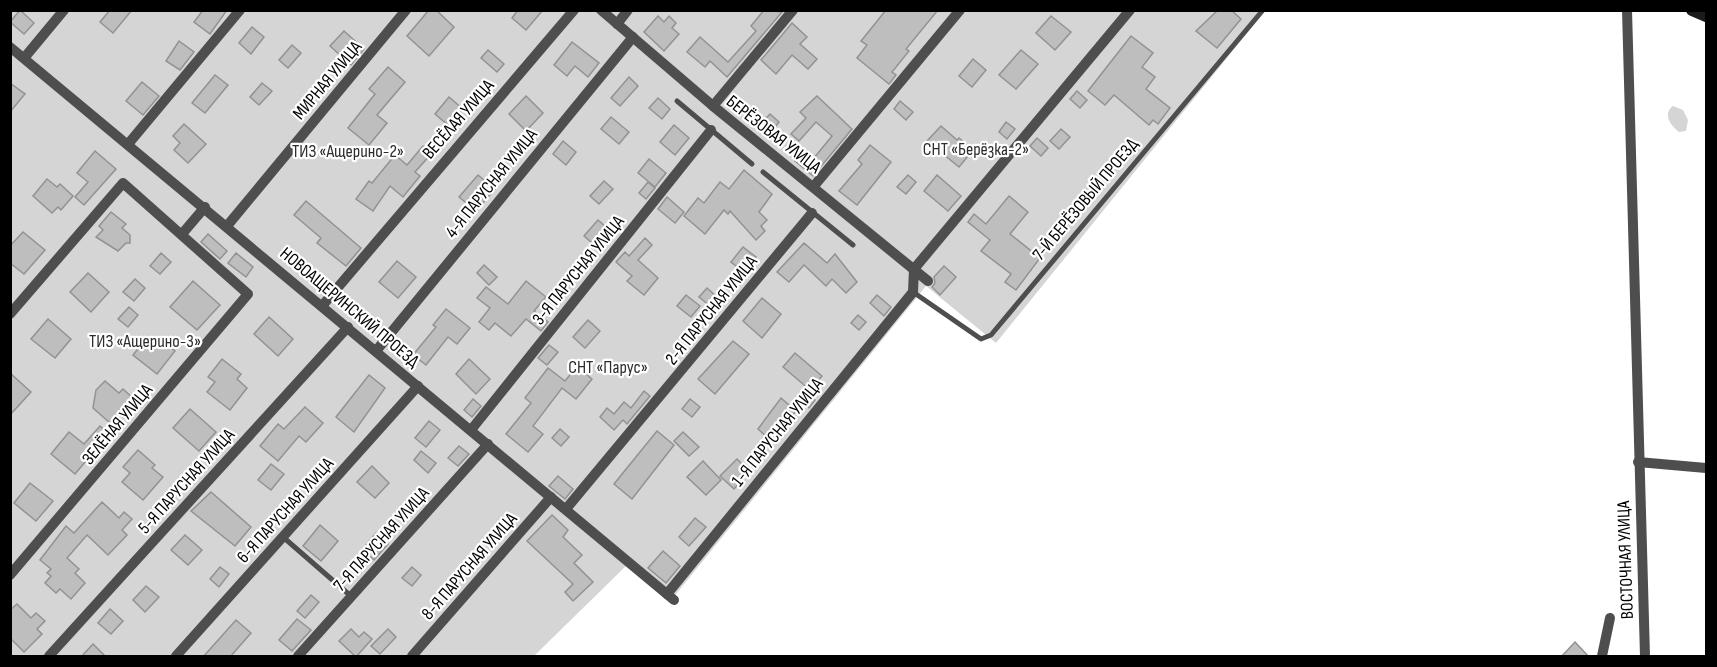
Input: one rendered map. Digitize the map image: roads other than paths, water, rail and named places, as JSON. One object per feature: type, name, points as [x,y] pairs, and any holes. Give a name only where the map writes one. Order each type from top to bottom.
[{"type":"street","points":[[25,57],[64,10]]},
{"type":"street","points":[[129,143],[240,10]]},
{"type":"street","name":"МИРНАЯ УЛИЦА","points":[[227,226],[406,10]]},
{"type":"street","name":"ВЕСЁЛАЯ УЛИЦА","points":[[322,306],[574,10]]},
{"type":"street","name":"БЕРЁЗОВАЯ УЛИЦА","points":[[601,10],[713,106],[928,281]]},
{"type":"street","points":[[617,24],[628,10]]},
{"type":"street","points":[[713,106],[793,10]]},
{"type":"street","points":[[814,186],[960,10]]},
{"type":"street","points":[[913,292],[914,269],[1130,10]]},
{"type":"street","name":"ВОСТОЧНАЯ УЛИЦА","points":[[1627,10],[1645,657]]},
{"type":"street","points":[[1692,10],[1707,16]]},
{"type":"street","name":"4-Я ПАРУСНАЯ УЛИЦА","points":[[376,351],[633,37]]},
{"type":"street","name":"НОВОАЩЕРИНСКИЙ ПРОЕЗД","points":[[10,47],[129,143],[670,597]]},
{"type":"street","name":"3-Я ПАРУСНАЯ УЛИЦА","points":[[471,430],[711,130]]},
{"type":"street","points":[[10,314],[123,183],[182,234],[205,207]]},
{"type":"street","name":"2-Я ПАРУСНАЯ УЛИЦА","points":[[566,509],[812,213]]},
{"type":"street","name":"ЗЕЛЁНАЯ УЛИЦА","points":[[10,575],[248,294],[182,234]]},
{"type":"street","name":"1-Я ПАРУСНАЯ УЛИЦА","points":[[670,597],[913,292]]},
{"type":"street","name":"5-Я ПАРУСНАЯ УЛИЦА","points":[[49,657],[348,327]]},
{"type":"street","name":"6-Я ПАРУСНАЯ УЛИЦА","points":[[176,657],[418,386]]},
{"type":"street","name":"7-Я ПАРУСНАЯ УЛИЦА","points":[[298,657],[488,444]]},
{"type":"street","points":[[1638,462],[1707,468]]},
{"type":"street","name":"8-Я ПАРУСНАЯ УЛИЦА","points":[[412,657],[551,497]]},
{"type":"street","points":[[1602,657],[1610,618]]},
{"type":"lane","name":"7-Й БЕРЁЗОВЫЙ ПРОЕЗД","points":[[913,292],[981,339],[991,334],[1263,10]]},
{"type":"lane","points":[[677,101],[752,164]]},
{"type":"lane","points":[[763,172],[853,245]]},
{"type":"lane","points":[[283,537],[352,597]]},
{"type":"park label","name":"СНТ «Берёзка-2»","points":[[976,149]]},
{"type":"park label","name":"ТИЗ «Ащерино-2»","points":[[348,151]]},
{"type":"park label","name":"ТИЗ «Ащерино-3»","points":[[145,341]]},
{"type":"park label","name":"СНТ «Парус»","points":[[608,367]]}]
